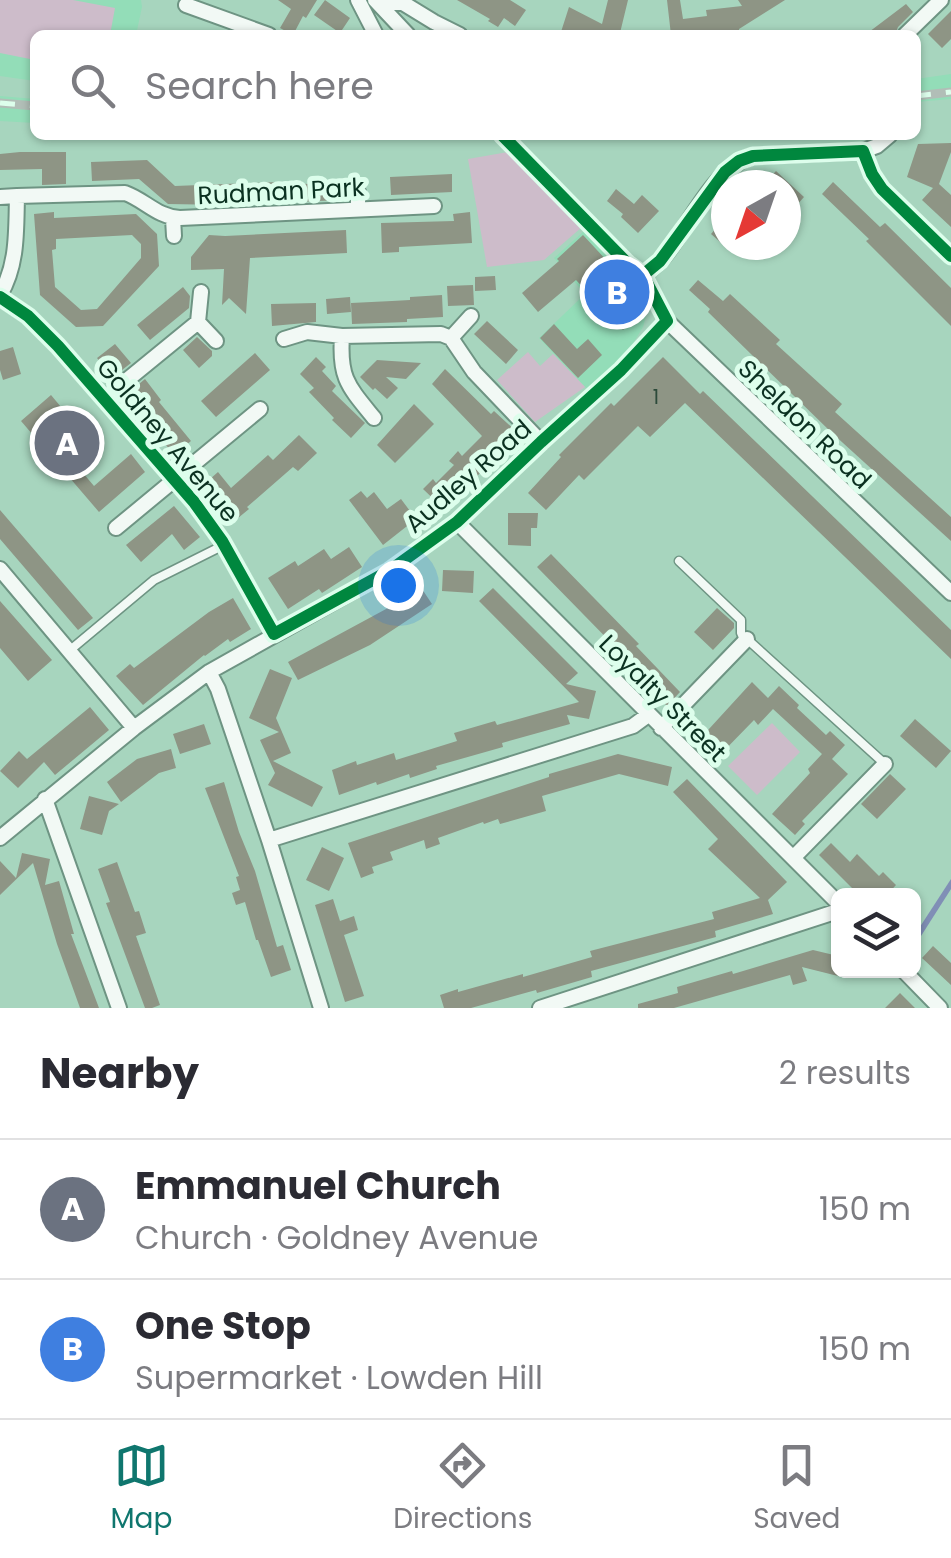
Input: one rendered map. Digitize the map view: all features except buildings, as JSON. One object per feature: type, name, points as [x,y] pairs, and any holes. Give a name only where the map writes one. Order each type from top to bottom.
[{"type":"street","points":[[358,0],[373,30]]},
{"type":"street","points":[[375,0],[403,30]]},
{"type":"street","points":[[375,0],[403,2],[450,30]]},
{"type":"street","points":[[910,30],[941,0]]},
{"type":"street","points":[[186,5],[255,30]]},
{"type":"street","points":[[507,140],[643,275],[660,261],[717,182],[739,160],[752,156],[863,151],[884,140]]},
{"type":"street","points":[[863,151],[882,189],[951,256]]},
{"type":"street","points":[[358,192],[358,209]]},
{"type":"street","name":"Rudman Park","points":[[0,197],[125,194],[173,218],[434,206]]},
{"type":"street","points":[[0,296],[15,257],[17,196]]},
{"type":"street","points":[[173,218],[174,236]]},
{"type":"street","name":"Sheldon Road","points":[[643,275],[667,321],[951,593]]},
{"type":"street","points":[[104,398],[198,322],[201,292]]},
{"type":"street","name":"Goldney Avenue","points":[[0,296],[39,326],[214,528],[274,634]]},
{"type":"street","points":[[451,338],[471,316]]},
{"type":"street","name":"Audley Road","points":[[0,838],[208,672],[389,571],[457,522],[621,370],[667,321]]},
{"type":"street","points":[[198,322],[216,341]]},
{"type":"street","points":[[284,338],[307,332],[451,338],[474,372],[540,442]]},
{"type":"street","points":[[342,336],[345,380],[374,418]]},
{"type":"street","points":[[116,528],[260,409]]},
{"type":"street","name":"Loyalty Street","points":[[457,522],[831,896]]},
{"type":"street","points":[[0,568],[134,728]]},
{"type":"street","points":[[661,728],[746,640]]},
{"type":"street","points":[[208,672],[218,690],[269,840],[321,1008]]},
{"type":"street","points":[[269,840],[633,726],[648,715]]},
{"type":"street","points":[[793,858],[885,764]]},
{"type":"street","points":[[45,799],[119,1008]]},
{"type":"street","points":[[540,1008],[831,913]]},
{"type":"street","points":[[912,978],[940,1008]]},
{"type":"lane","points":[[69,651],[154,580],[224,545]]},
{"type":"lane","points":[[679,561],[741,620],[740,633],[746,640],[885,764]]},
{"type":"shaded area","points":[[0,0],[141,0],[137,30],[30,30],[30,80],[0,76]]},
{"type":"shaded area","points":[[0,0],[73,0],[115,8],[111,30],[30,30],[30,59],[0,53]]},
{"type":"shaded area","points":[[951,74],[951,99],[921,102],[921,78]]},
{"type":"shaded area","points":[[0,96],[30,99],[30,123],[0,121]]},
{"type":"shaded area","points":[[508,152],[582,227],[544,260],[487,267],[468,159]]},
{"type":"shaded area","points":[[584,231],[644,290],[648,309],[631,347],[588,390],[539,338],[585,294],[554,258]]},
{"type":"shaded area","points":[[528,352],[540,366],[553,354],[585,387],[535,422],[497,380]]},
{"type":"shaded area","points":[[772,723],[800,752],[757,795],[728,766]]},
{"type":"water","points":[[951,879],[951,889],[921,936],[921,925]]},
{"type":"railway","points":[[921,95],[951,92]]},
{"type":"railway","points":[[0,103],[30,106]]},
{"type":"cycle path","points":[[0,297],[28,316],[58,346],[194,502],[222,541],[274,634],[389,571],[457,522],[621,370],[667,321],[643,275],[507,140]]},
{"type":"cycle path","points":[[643,275],[660,261],[725,172],[753,156],[863,151],[882,189],[951,256]]},
{"type":"place","name":"One Stop","points":[[617,292]]},
{"type":"place","name":"Emmanuel Church","points":[[67,443]]}]
